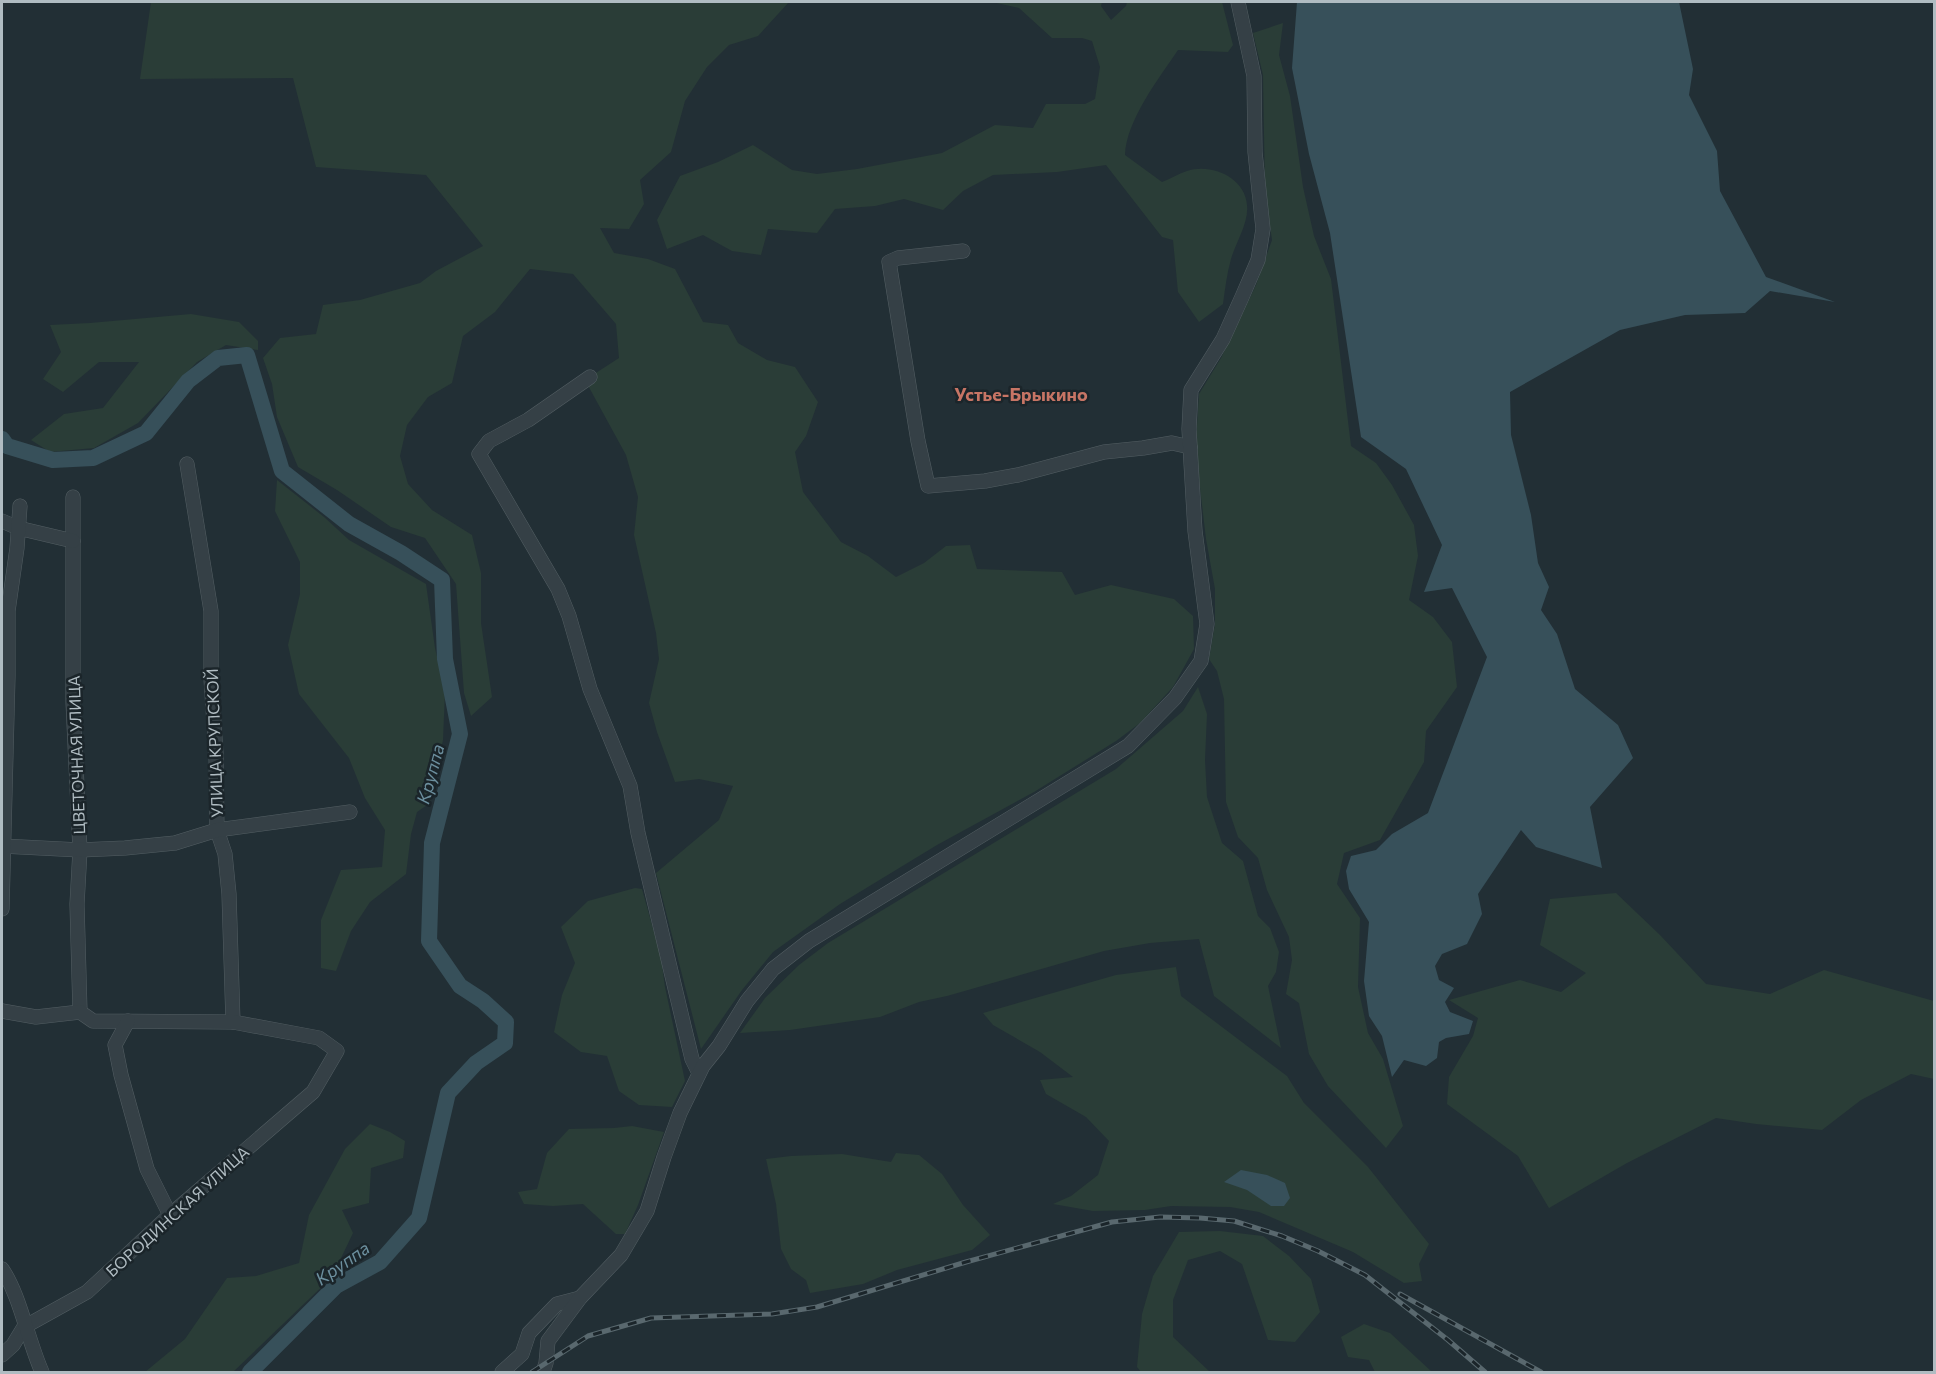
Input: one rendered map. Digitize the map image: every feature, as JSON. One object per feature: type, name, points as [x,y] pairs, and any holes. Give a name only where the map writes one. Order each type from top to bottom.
[{"type":"street","points":[[543,1372],[548,1341],[580,1298],[621,1254],[647,1211],[663,1156],[699,1073],[747,1001],[773,969],[809,942],[1128,746],[1175,698],[1201,661],[1207,624],[1195,531],[1190,447],[1191,390],[1223,339],[1242,297],[1258,260],[1263,229],[1255,152],[1254,76],[1238,2]]},
{"type":"street","points":[[963,251],[898,258],[889,262],[918,441],[928,486],[985,481],[1038,470],[1104,452],[1172,443],[1190,447]]},
{"type":"street","points":[[590,377],[528,420],[489,441],[479,454],[558,589],[569,616],[590,689],[630,786],[638,833],[684,1026],[692,1059],[699,1073]]},
{"type":"street","name":"УЛИЦА КРУПСКОЙ","points":[[188,464],[211,611],[211,680],[216,753],[217,830],[225,854],[232,1022]]},
{"type":"street","name":"ЦВЕТОЧНАЯ УЛИЦА","points":[[74,497],[72,702],[80,850],[77,904],[80,1012]]},
{"type":"street","points":[[2,909],[8,611],[20,506]]},
{"type":"street","points":[[2,521],[18,528],[72,541]]},
{"type":"street","points":[[2,846],[80,850],[125,848],[175,843],[217,830],[350,812]]},
{"type":"street","points":[[2,1011],[36,1017],[80,1012],[93,1021],[232,1022]]},
{"type":"street","points":[[128,1021],[115,1045],[121,1075],[147,1169],[170,1215]]},
{"type":"street","name":"БОРОДИНСКАЯ УЛИЦА","points":[[2,1356],[13,1345],[24,1328],[87,1292],[170,1215],[314,1092],[337,1051],[319,1038],[232,1022]]},
{"type":"street","points":[[2,1269],[10,1281],[24,1328],[42,1372]]},
{"type":"street","points":[[502,1372],[522,1354],[529,1333],[557,1304],[580,1298]]},
{"type":"green space","points":[[151,2],[789,2],[758,36],[729,45],[707,67],[685,101],[671,152],[640,180],[644,204],[629,229],[600,228],[614,253],[648,259],[675,269],[703,322],[728,325],[738,343],[767,360],[795,367],[818,402],[806,436],[795,452],[803,492],[841,542],[868,556],[896,577],[924,563],[946,546],[970,545],[977,569],[1062,572],[1075,595],[1111,585],[1174,599],[1193,616],[1194,649],[1173,687],[1140,723],[1116,741],[1034,792],[937,845],[840,904],[773,952],[742,990],[701,1049],[656,873],[719,820],[733,786],[699,779],[675,782],[649,703],[659,659],[656,633],[634,535],[638,497],[626,455],[585,380],[619,358],[616,324],[573,274],[530,269],[495,312],[463,336],[452,383],[428,397],[407,425],[400,456],[408,484],[432,510],[472,535],[481,573],[481,623],[492,697],[471,716],[464,693],[456,584],[425,538],[391,527],[337,490],[298,467],[277,417],[272,384],[263,358],[280,338],[316,334],[323,305],[360,300],[420,283],[436,271],[483,246],[426,175],[316,167],[293,78],[140,79]]},
{"type":"green space","points":[[992,2],[1102,2],[1101,6],[1111,20],[1126,6],[1127,2],[1222,2],[1233,45],[1228,52],[1178,50],[1137,114],[1131,128],[1125,155],[1162,182],[1187,171],[1207,169],[1226,175],[1240,187],[1245,195],[1247,212],[1233,252],[1223,304],[1199,322],[1178,292],[1173,240],[1162,237],[1106,165],[1057,172],[993,175],[963,191],[943,210],[904,199],[875,206],[835,209],[817,233],[768,229],[761,255],[732,251],[703,235],[667,249],[657,220],[680,176],[718,162],[753,145],[792,170],[817,174],[857,169],[942,153],[995,125],[1033,128],[1046,104],[1085,104],[1095,99],[1100,67],[1092,41],[1082,38],[1052,38],[1019,8]]},
{"type":"green space","points":[[1283,23],[1279,55],[1290,96],[1303,187],[1314,236],[1331,279],[1351,446],[1376,463],[1392,485],[1414,525],[1418,556],[1409,600],[1433,617],[1452,642],[1457,687],[1426,731],[1424,762],[1380,840],[1344,853],[1337,884],[1360,918],[1358,987],[1368,1033],[1383,1059],[1403,1126],[1386,1148],[1328,1086],[1309,1054],[1299,1003],[1286,994],[1292,960],[1289,937],[1267,890],[1258,858],[1238,837],[1226,802],[1224,699],[1217,671],[1209,659],[1215,624],[1215,589],[1198,471],[1196,442],[1199,394],[1221,358],[1256,285],[1272,240],[1265,193],[1263,75],[1253,33]]},
{"type":"green space","points":[[191,314],[239,322],[258,341],[258,350],[226,345],[197,362],[138,423],[94,448],[50,452],[31,440],[64,414],[103,408],[139,362],[99,362],[63,392],[43,379],[61,352],[50,325]]},
{"type":"green space","points":[[277,480],[349,540],[426,584],[435,648],[445,692],[443,740],[430,803],[417,812],[411,834],[406,874],[370,902],[351,931],[336,971],[321,968],[321,920],[341,870],[382,867],[385,830],[365,798],[349,758],[299,694],[288,645],[300,594],[300,562],[275,511]]},
{"type":"green space","points":[[1198,687],[1207,714],[1205,760],[1207,797],[1222,843],[1243,861],[1258,916],[1270,928],[1279,952],[1276,972],[1268,986],[1281,1048],[1214,996],[1199,939],[1150,943],[1104,951],[919,1002],[880,1017],[790,1030],[740,1033],[765,998],[799,965],[828,943],[1116,769],[1183,711]]},
{"type":"green space","points":[[635,888],[642,889],[661,957],[685,1081],[672,1107],[639,1105],[619,1091],[607,1056],[581,1052],[554,1032],[562,995],[575,963],[561,927],[588,901]]},
{"type":"green space","points":[[1616,893],[1706,984],[1770,994],[1824,970],[1934,1001],[1934,1079],[1911,1074],[1861,1100],[1822,1130],[1716,1118],[1627,1163],[1549,1208],[1518,1156],[1447,1104],[1449,1077],[1473,1036],[1478,1018],[1449,1000],[1520,980],[1561,992],[1586,973],[1540,945],[1550,899]]},
{"type":"green space","points":[[1176,967],[1181,996],[1287,1076],[1304,1103],[1368,1167],[1429,1244],[1419,1264],[1422,1281],[1404,1283],[1353,1252],[1259,1212],[1230,1207],[1171,1206],[1145,1210],[1093,1211],[1053,1204],[1071,1196],[1098,1175],[1109,1141],[1086,1117],[1046,1094],[1040,1080],[1073,1077],[1040,1052],[993,1025],[983,1013],[1116,975]]},
{"type":"green space","points":[[370,1124],[405,1141],[403,1158],[371,1168],[369,1203],[342,1210],[353,1233],[332,1277],[233,1372],[145,1372],[185,1339],[227,1278],[256,1276],[299,1263],[309,1215],[345,1149]]},
{"type":"green space","points":[[632,1126],[664,1132],[625,1234],[616,1234],[583,1204],[553,1206],[524,1204],[518,1192],[537,1189],[547,1153],[569,1129]]},
{"type":"green space","points":[[896,1153],[919,1155],[942,1174],[963,1205],[990,1235],[972,1250],[897,1270],[863,1284],[810,1293],[806,1280],[791,1269],[781,1249],[776,1204],[766,1159],[842,1154],[891,1162]]},
{"type":"green space","points":[[1220,1231],[1263,1236],[1289,1256],[1311,1279],[1320,1312],[1295,1342],[1268,1340],[1242,1264],[1220,1251],[1188,1260],[1173,1300],[1173,1337],[1210,1372],[1141,1372],[1137,1367],[1142,1314],[1153,1276],[1179,1232]]},
{"type":"green space","points":[[1364,1324],[1390,1333],[1432,1372],[1375,1372],[1369,1360],[1348,1357],[1341,1337]]},
{"type":"water","points":[[1297,2],[1679,2],[1693,69],[1689,95],[1717,151],[1720,191],[1766,277],[1835,302],[1770,291],[1745,313],[1685,315],[1620,330],[1510,392],[1511,435],[1531,515],[1538,563],[1549,587],[1541,610],[1557,634],[1575,689],[1618,725],[1633,758],[1590,807],[1602,868],[1536,847],[1521,830],[1478,894],[1482,914],[1467,944],[1442,954],[1435,966],[1439,980],[1454,988],[1445,1002],[1450,1012],[1473,1021],[1469,1034],[1446,1038],[1439,1042],[1437,1058],[1426,1066],[1404,1060],[1392,1077],[1382,1036],[1369,1016],[1364,981],[1369,922],[1349,889],[1346,871],[1351,856],[1376,850],[1392,834],[1428,813],[1487,657],[1452,588],[1424,592],[1442,545],[1406,469],[1361,437],[1330,233],[1309,154],[1292,68]]},
{"type":"water","points":[[1241,1170],[1267,1175],[1285,1183],[1290,1198],[1284,1206],[1271,1206],[1247,1190],[1224,1182]]},
{"type":"waterway","name":"Круппа","points":[[2,439],[7,446],[53,460],[93,458],[146,433],[188,381],[218,358],[247,355],[282,471],[349,524],[401,553],[442,580],[445,659],[460,734],[432,843],[429,941],[460,986],[483,1001],[506,1022],[505,1043],[476,1063],[448,1093],[419,1218],[380,1262],[336,1286],[250,1372]]},
{"type":"railway","points":[[532,1372],[588,1336],[651,1318],[772,1314],[817,1307],[966,1262],[1112,1222],[1160,1217],[1234,1221],[1282,1236],[1318,1251],[1365,1275],[1485,1372]]},
{"type":"railway","points":[[1400,1294],[1541,1372]]},
{"type":"district","name":"Устье-Брыкино","points":[[1021,394]]}]
